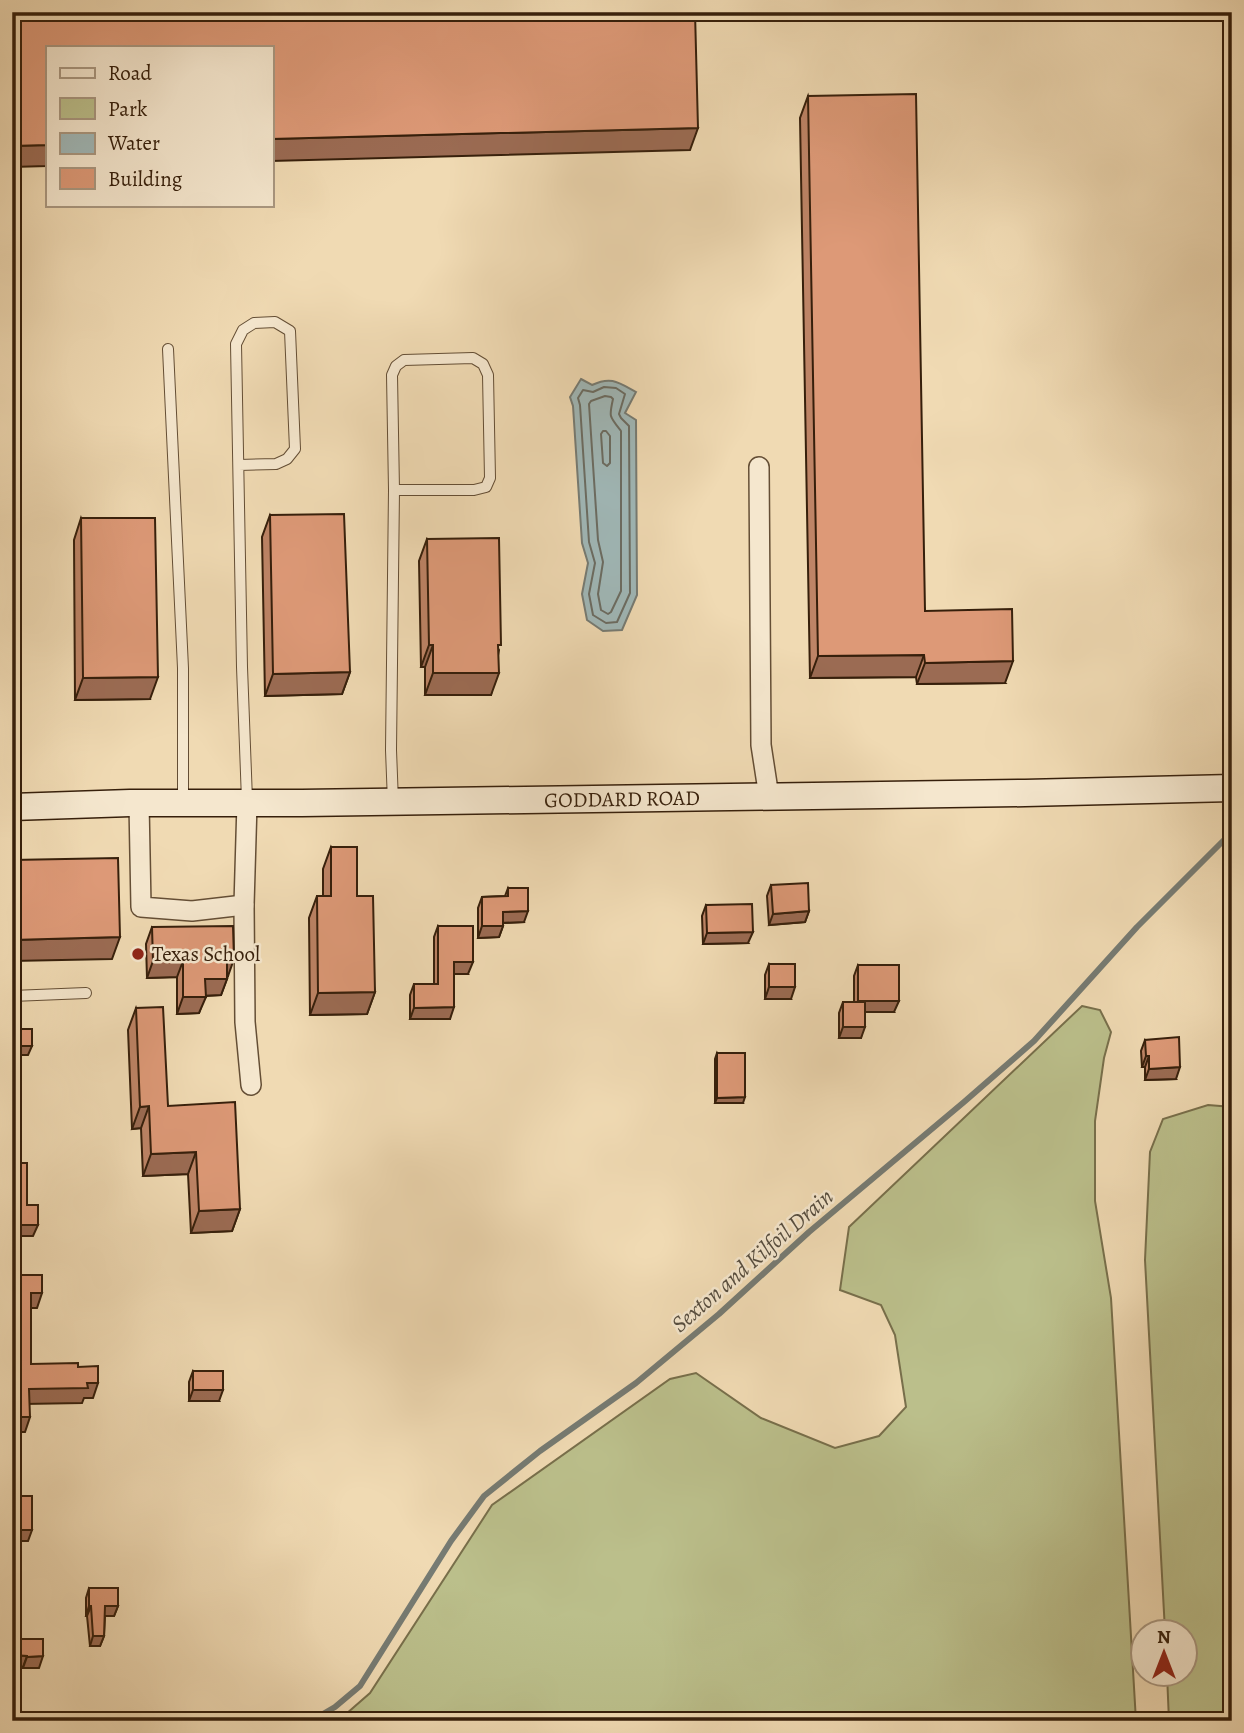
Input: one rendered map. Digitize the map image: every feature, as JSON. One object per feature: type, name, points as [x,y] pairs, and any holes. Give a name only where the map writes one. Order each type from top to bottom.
[{"type":"main road","name":"GODDARD ROAD","points":[[12,807],[1232,788]]},
{"type":"street","points":[[759,467],[761,745],[769,797]]},
{"type":"street","points":[[139,803],[141,907],[192,911],[244,905]]},
{"type":"street","points":[[247,803],[245,1022],[251,1085]]},
{"type":"lane","points":[[239,465],[276,464],[288,458],[295,449],[290,331],[275,322],[254,324],[243,330],[236,344],[247,803]]},
{"type":"lane","points":[[168,349],[183,668],[183,803]]},
{"type":"lane","points":[[393,802],[392,375],[396,366],[404,360],[473,358],[483,364],[488,374],[489,387],[490,478],[486,487],[474,490],[394,490]]},
{"type":"lane","points":[[12,996],[86,993]]},
{"type":"green space","points":[[1082,1006],[1100,1010],[1111,1032],[1104,1058],[1095,1121],[1095,1201],[1111,1298],[1130,1618],[1128,1688],[1134,1688],[1136,1721],[338,1721],[370,1693],[492,1505],[670,1379],[696,1373],[761,1418],[835,1448],[879,1436],[906,1407],[895,1335],[881,1305],[840,1290],[849,1227]]},
{"type":"green space","points":[[1208,1105],[1232,1107],[1232,1721],[1169,1721],[1168,1688],[1198,1688],[1198,1618],[1164,1618],[1145,1260],[1150,1152],[1163,1119]]},
{"type":"water","points":[[581,379],[592,385],[614,381],[636,392],[625,413],[636,420],[637,595],[622,630],[603,631],[587,620],[582,594],[588,563],[582,543],[573,406],[570,397]]},
{"type":"building","points":[[12,12],[695,12],[698,128],[273,139],[273,46],[46,46],[46,145],[12,146]]},
{"type":"building","points":[[916,94],[925,611],[1012,609],[1013,661],[925,663],[924,655],[818,656],[808,96]]},
{"type":"building","points":[[344,514],[350,672],[273,674],[270,515]]},
{"type":"building","points":[[81,518],[155,518],[158,677],[83,678]]},
{"type":"building","points":[[499,538],[499,673],[433,673],[433,645],[429,645],[427,539]]},
{"type":"building","points":[[331,847],[357,847],[357,896],[373,896],[375,992],[318,993],[317,896],[331,896]]},
{"type":"building","points":[[118,858],[120,937],[12,940],[12,860]]},
{"type":"building","points":[[808,883],[809,911],[773,914],[771,885]]},
{"type":"building","points":[[508,888],[528,888],[528,911],[503,912],[503,926],[482,926],[482,897],[508,896]]},
{"type":"building","points":[[752,904],[753,932],[707,933],[706,905]]},
{"type":"building","points":[[233,926],[234,959],[227,959],[227,979],[205,979],[206,997],[183,997],[183,961],[153,961],[152,927]]},
{"type":"building","points":[[438,926],[473,926],[473,962],[454,962],[454,1007],[414,1008],[414,984],[438,984]]},
{"type":"building","points":[[769,964],[795,964],[795,987],[769,987]]},
{"type":"building","points":[[858,965],[899,965],[899,1001],[858,1001]]},
{"type":"building","points":[[843,1002],[865,1002],[865,1027],[843,1027]]},
{"type":"building","points":[[163,1007],[168,1106],[235,1102],[240,1209],[199,1211],[196,1152],[151,1154],[149,1106],[140,1107],[136,1008]]},
{"type":"building","points":[[12,1029],[32,1029],[32,1046],[12,1046]]},
{"type":"building","points":[[1179,1037],[1180,1067],[1149,1069],[1145,1040]]},
{"type":"building","points":[[717,1053],[745,1053],[745,1097],[717,1098]]},
{"type":"building","points":[[12,1163],[27,1163],[27,1205],[38,1205],[38,1225],[12,1225]]},
{"type":"building","points":[[12,1275],[42,1275],[42,1293],[31,1293],[31,1364],[78,1363],[78,1367],[98,1366],[98,1383],[87,1383],[88,1388],[29,1389],[30,1417],[12,1417]]},
{"type":"building","points":[[193,1371],[223,1371],[223,1390],[193,1390]]},
{"type":"building","points":[[12,1496],[32,1496],[32,1530],[12,1530]]},
{"type":"building","points":[[89,1588],[118,1588],[118,1606],[105,1606],[104,1636],[93,1636]]},
{"type":"building","points":[[12,1639],[43,1639],[43,1656],[12,1655]]},
{"type":"waterway","name":"Sexton and Kilfoil Drain","points":[[311,1721],[335,1707],[360,1686],[451,1541],[484,1496],[540,1451],[636,1383],[1034,1041],[1137,927],[1232,832]]},
{"type":"place","name":"Texas School","points":[[138,954]]}]
